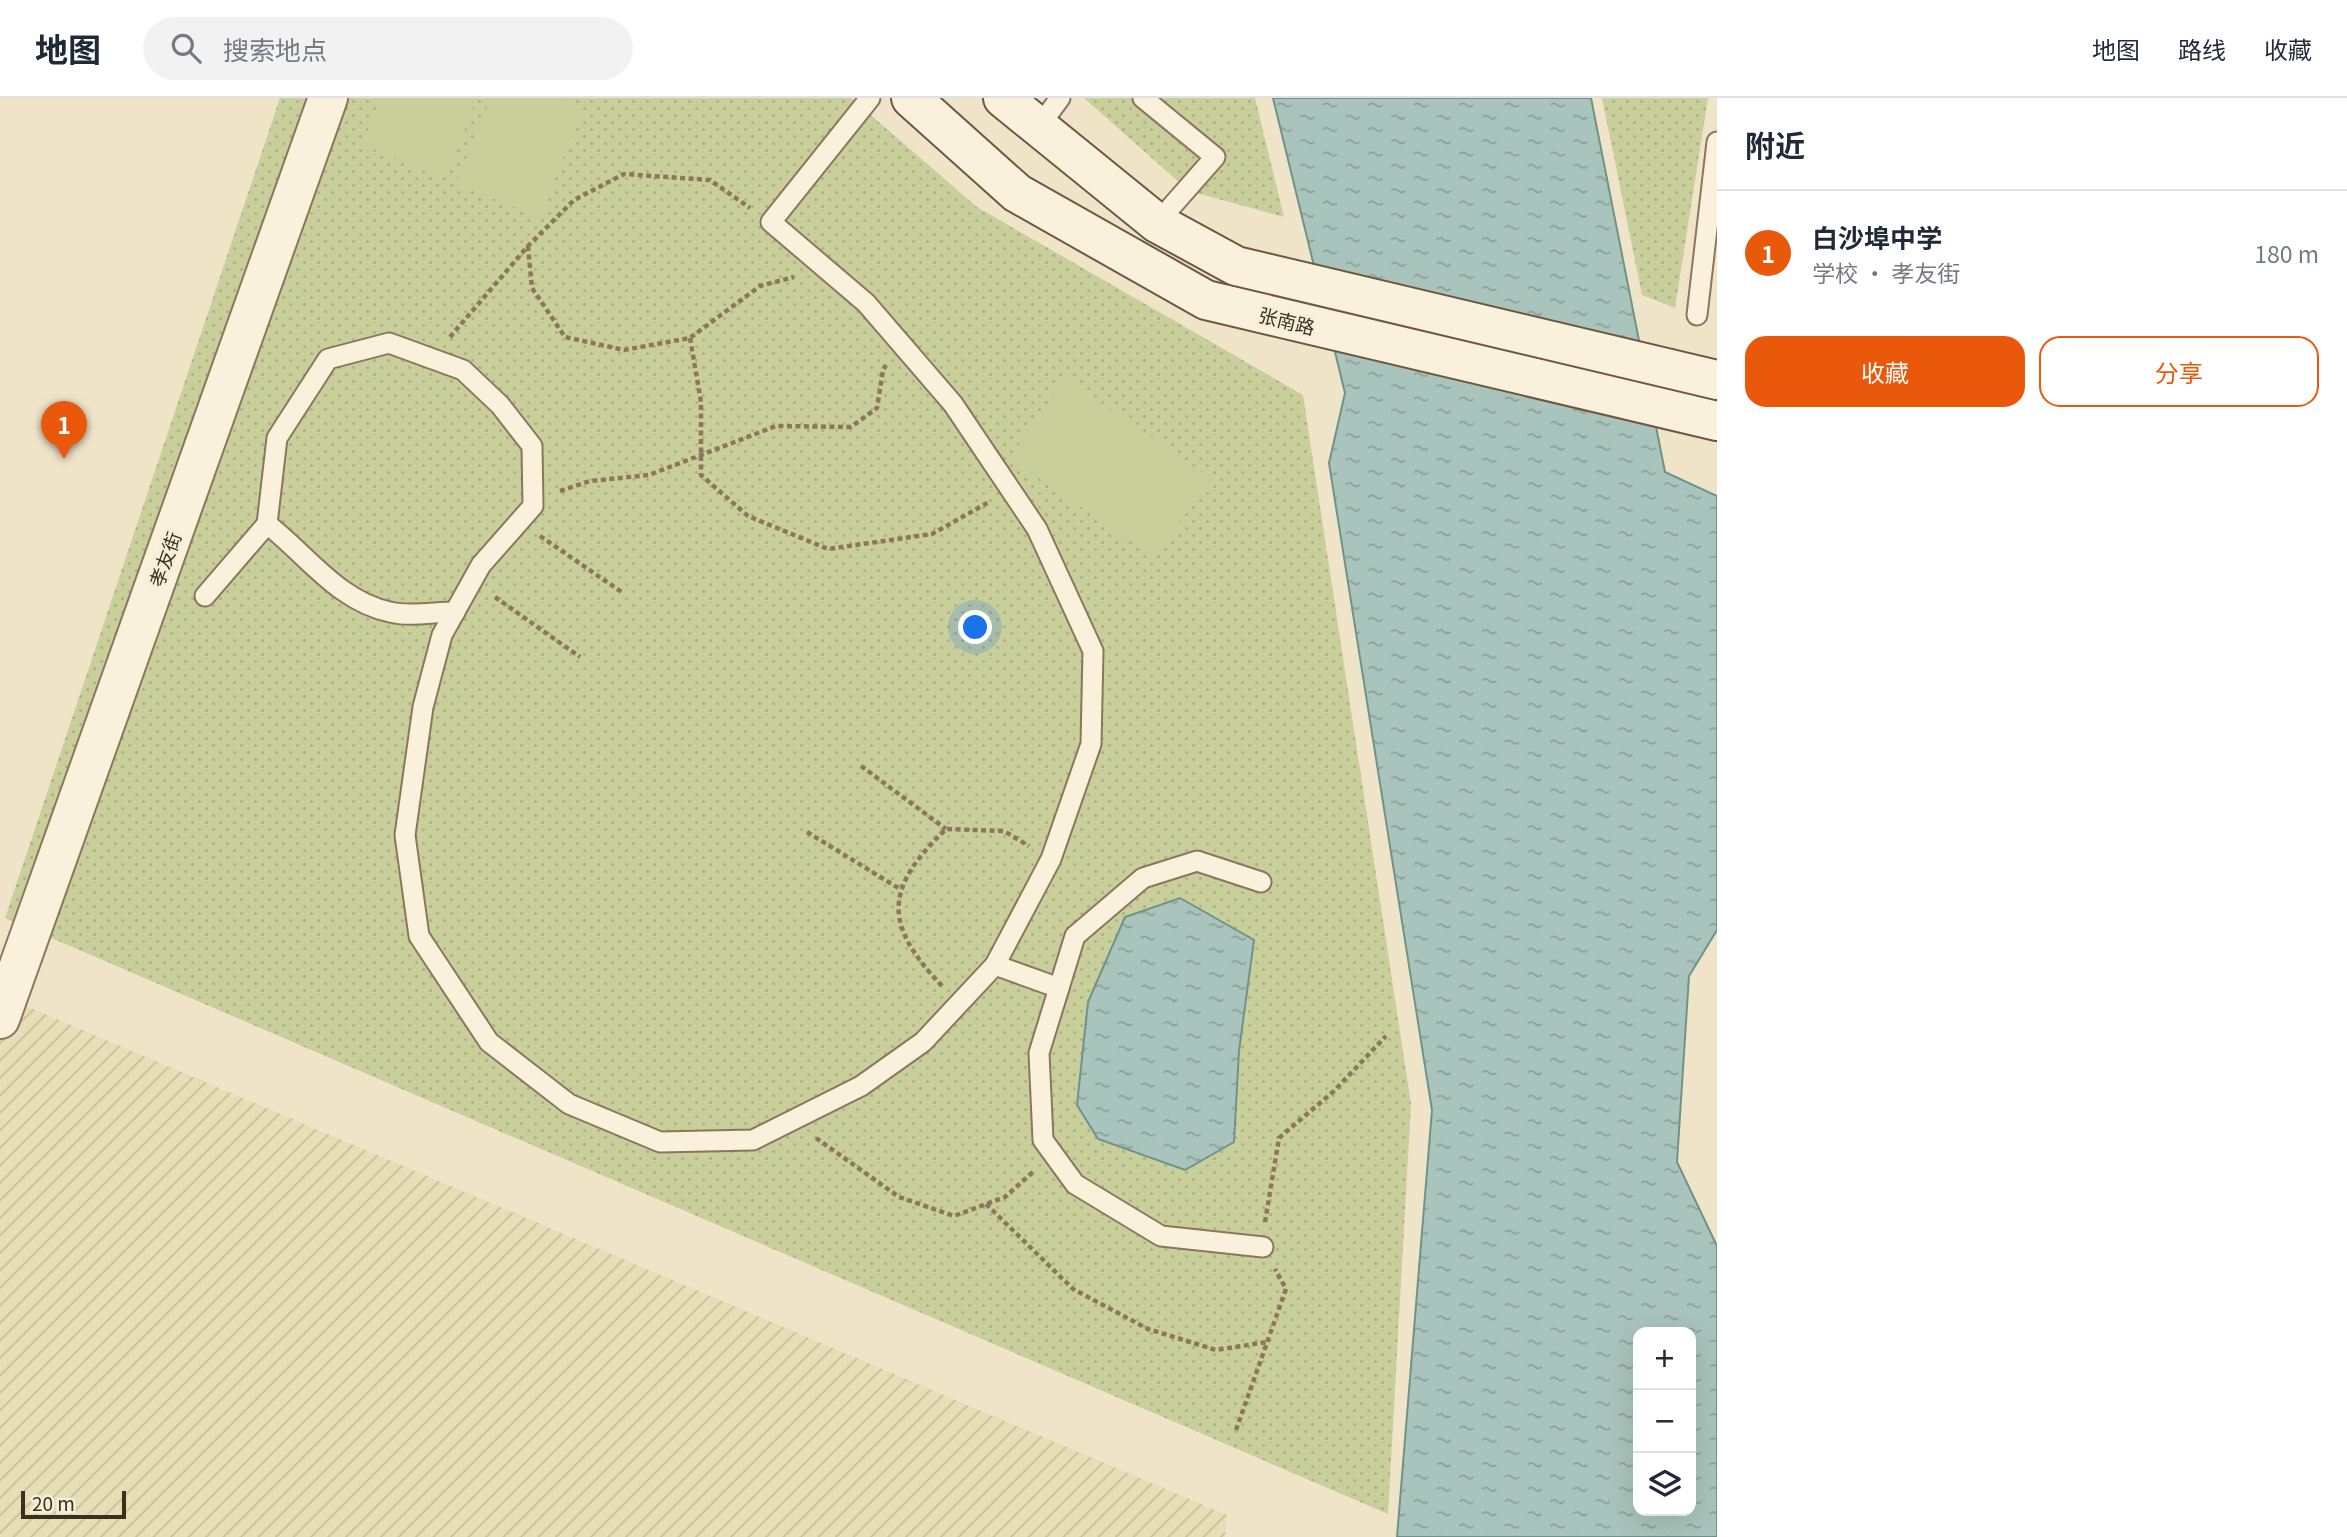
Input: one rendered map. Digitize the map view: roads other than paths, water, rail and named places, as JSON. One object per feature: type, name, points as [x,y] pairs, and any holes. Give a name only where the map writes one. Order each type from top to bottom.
[{"type":"main road","name":"孝友街","points":[[0,1019],[328,98]]},
{"type":"main road","name":"张南路","points":[[911,98],[1017,193],[1206,300],[1705,420]]},
{"type":"main road","points":[[1003,98],[1049,113],[1157,223],[1236,266],[1709,379]]},
{"type":"lane","points":[[205,596],[267,524],[277,438],[328,359],[389,343],[463,370],[500,405],[532,446],[533,506],[481,565],[442,635],[423,707],[405,835],[419,936],[489,1042],[569,1104],[660,1142],[753,1140],[860,1086],[923,1042],[995,965],[1051,859],[1091,744],[1093,651],[1037,529],[953,404],[866,303],[771,222],[870,98]]},
{"type":"lane","points":[[1143,98],[1215,158],[1157,223]]},
{"type":"lane","points":[[1697,315],[1717,142]]},
{"type":"lane","points":[[267,524],[296,547],[340,591],[390,612],[455,612]]},
{"type":"lane","points":[[1261,882],[1197,861],[1143,878],[1075,936],[1039,1053],[1043,1140],[1075,1184],[1161,1236],[1263,1247]]},
{"type":"lane","points":[[995,965],[1059,988]]},
{"type":"water","points":[[1273,98],[1591,98],[1665,472],[1717,496],[1717,930],[1689,976],[1677,1162],[1717,1246],[1717,1537],[1397,1537],[1432,1110],[1329,463],[1345,393]]},
{"type":"water","points":[[1180,898],[1254,940],[1239,1051],[1234,1142],[1185,1170],[1098,1139],[1077,1105],[1088,1002],[1125,917]]},
{"type":"place","name":"白沙埠中学","points":[[64,459]]}]
